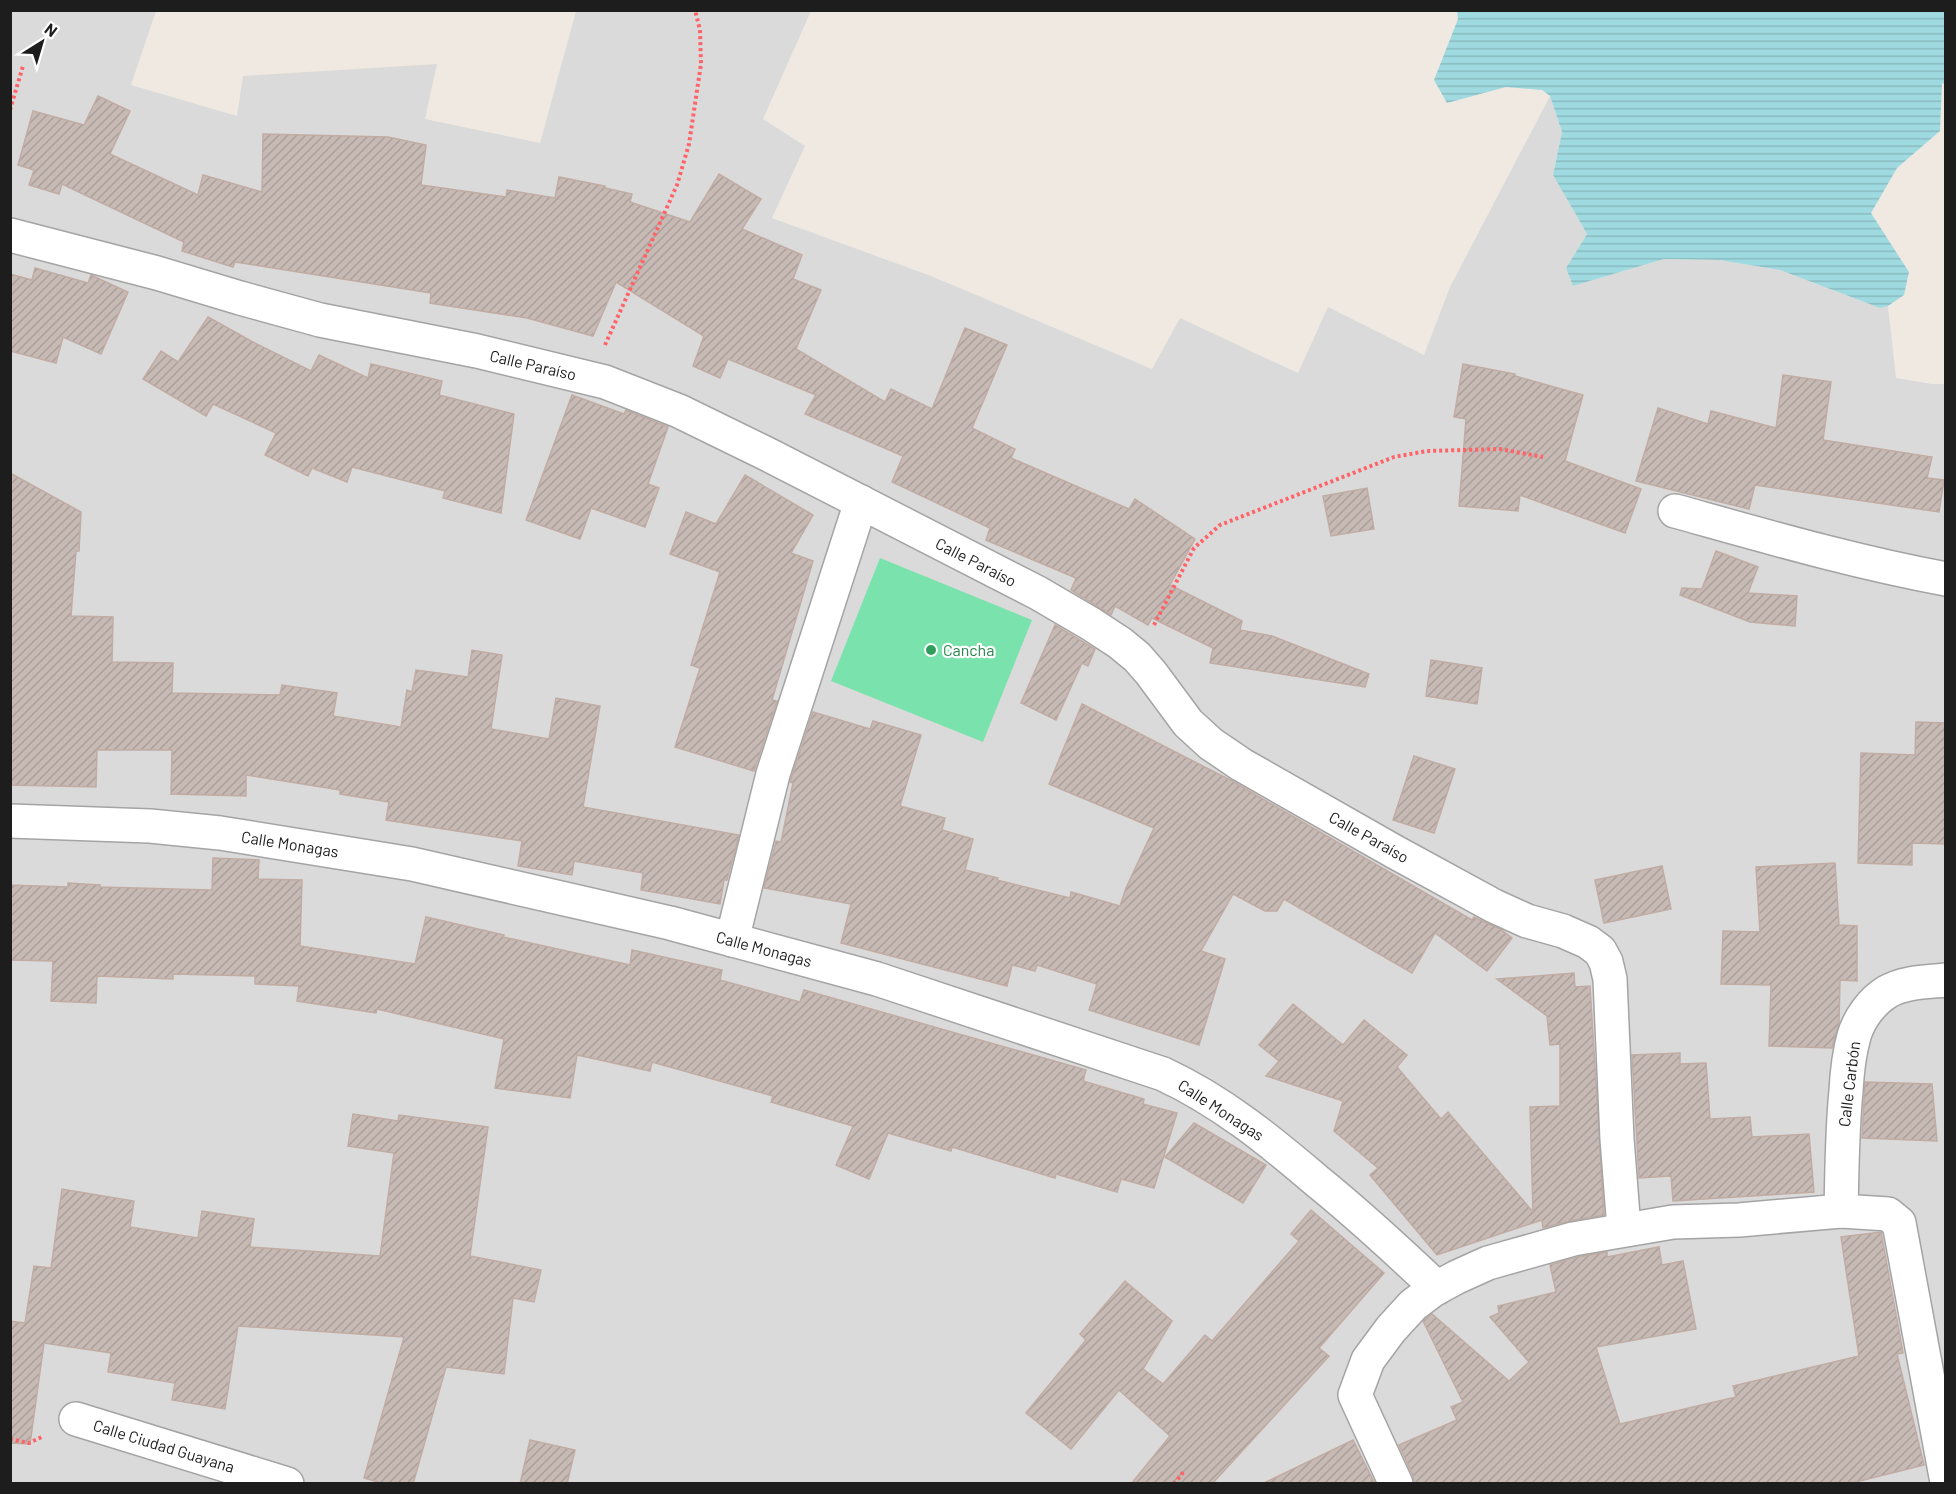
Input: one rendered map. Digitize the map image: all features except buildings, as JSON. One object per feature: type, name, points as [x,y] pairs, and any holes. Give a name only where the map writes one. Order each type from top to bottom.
[{"type":"street","name":"Calle Paraíso","points":[[10,235],[157,273],[320,320],[499,356],[605,382],[679,411],[861,502],[1038,593],[1111,637],[1137,657],[1188,723],[1211,744],[1242,765],[1494,906],[1527,921],[1563,931],[1588,942],[1600,951],[1606,962],[1610,980],[1617,1139],[1624,1229]]},
{"type":"street","points":[[732,940],[773,774],[861,502]]},
{"type":"street","points":[[1675,511],[1905,572],[1946,579]]},
{"type":"street","name":"Calle Monagas","points":[[10,821],[150,826],[220,833],[411,864],[670,923],[877,979],[1163,1074],[1192,1088],[1223,1107],[1273,1144],[1396,1248],[1437,1288]]},
{"type":"street","name":"Calle Carbón","points":[[1841,1211],[1843,1120],[1848,1063],[1854,1034],[1872,1005],[1887,992],[1906,985],[1946,980]]},
{"type":"street","points":[[1396,1484],[1355,1395],[1368,1360],[1390,1329],[1413,1305],[1437,1288],[1488,1263],[1573,1239],[1624,1229],[1673,1222],[1739,1220],[1841,1211],[1888,1214],[1899,1222],[1946,1477]]},
{"type":"street","name":"Calle Ciudad Guayana","points":[[76,1419],[287,1484]]},
{"type":"path","points":[[590,379],[677,185],[689,144],[700,64],[700,30],[695,10]]},
{"type":"path","points":[[10,110],[23,66]]},
{"type":"path","points":[[1137,657],[1194,548],[1220,525],[1394,458],[1426,451],[1500,449],[1543,457]]},
{"type":"path","points":[[1174,1484],[1184,1471]]},
{"type":"shaded area","points":[[10,11],[156,11],[131,85],[237,116],[243,76],[437,64],[425,119],[540,143],[576,11],[811,11],[763,119],[805,146],[772,218],[931,276],[1152,369],[1180,318],[1298,373],[1328,307],[1424,355],[1450,287],[1550,96],[1562,132],[1553,175],[1587,234],[1566,268],[1573,286],[1664,259],[1719,260],[1780,270],[1880,308],[1888,306],[1896,378],[1946,384],[1945,1483],[11,1483]]},
{"type":"green space","name":"Cancha","points":[[880,558],[1032,620],[983,742],[831,681]]},
{"type":"water","points":[[1457,11],[1945,11],[1946,85],[1942,83],[1940,131],[1897,168],[1871,213],[1909,272],[1904,295],[1888,306],[1880,308],[1780,270],[1719,260],[1664,259],[1573,286],[1566,268],[1587,234],[1553,175],[1562,132],[1550,96],[1542,90],[1506,87],[1447,103],[1434,80],[1458,19]]},
{"type":"place","name":"Cancha","points":[[931,650]]}]
